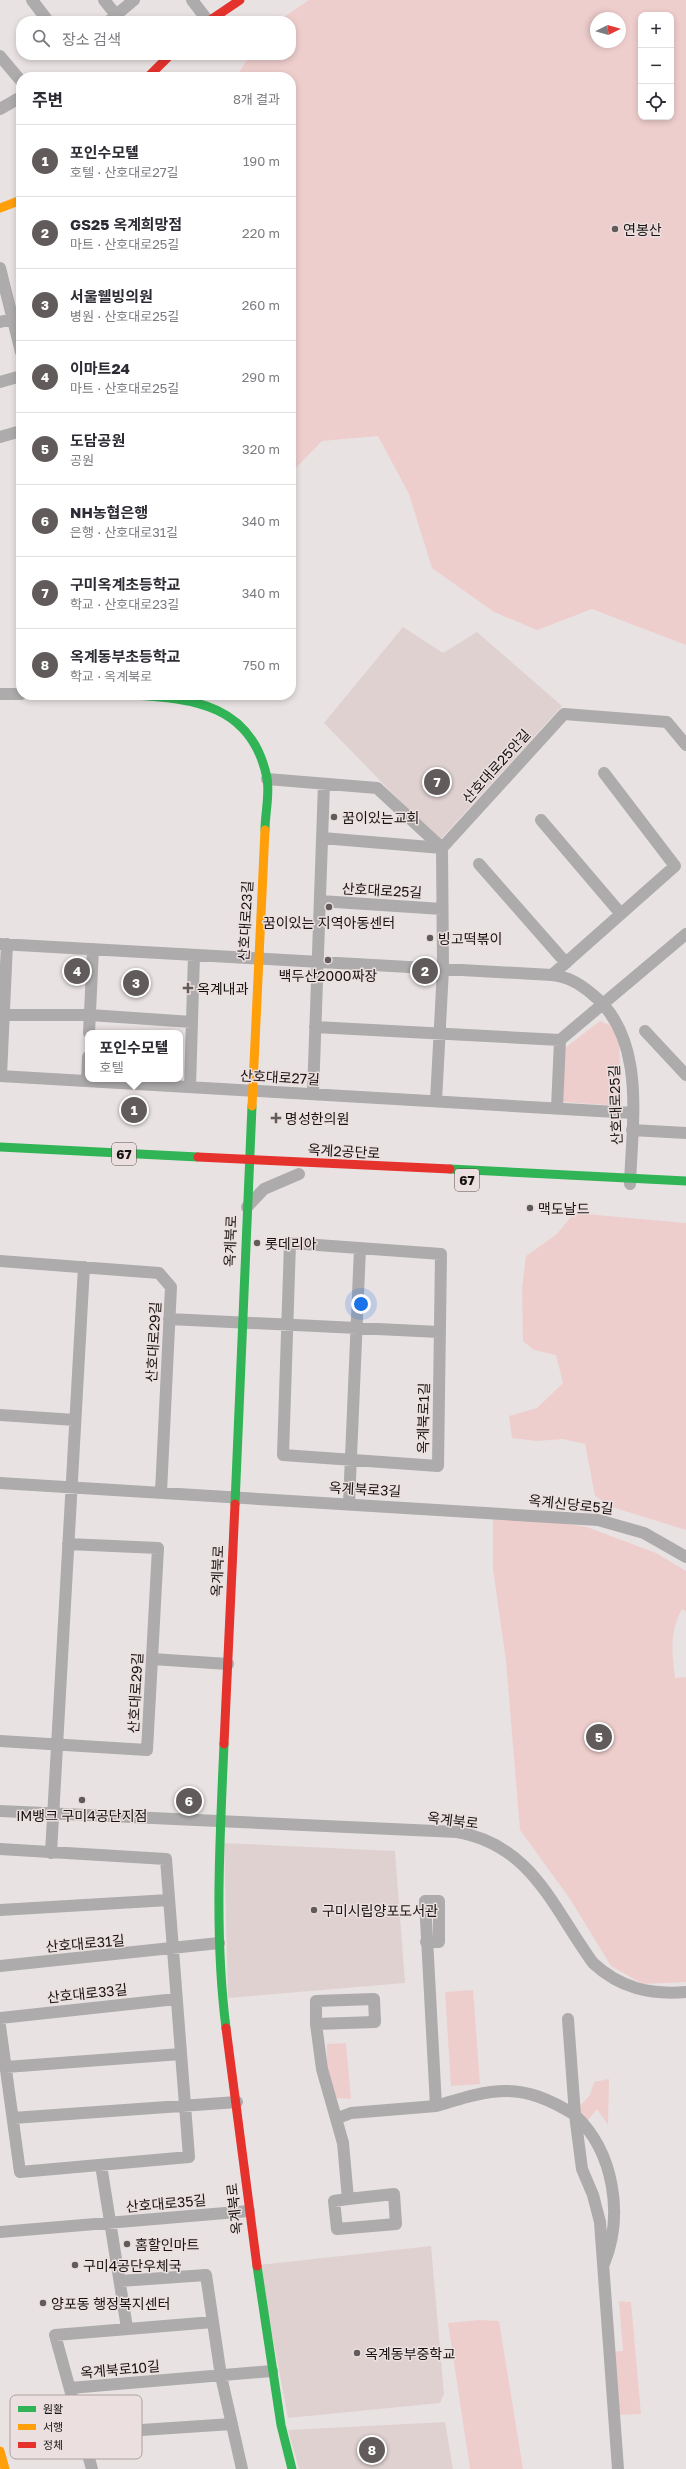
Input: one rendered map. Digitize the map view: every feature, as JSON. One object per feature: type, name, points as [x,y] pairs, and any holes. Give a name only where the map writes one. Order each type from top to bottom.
[{"type":"street","points":[[32,0],[44,16]]},
{"type":"street","points":[[104,0],[111,16]]},
{"type":"street","points":[[114,16],[134,0]]},
{"type":"street","points":[[192,0],[204,16]]},
{"type":"street","points":[[216,16],[240,0]]},
{"type":"street","points":[[0,56],[16,75]]},
{"type":"street","points":[[153,72],[165,60]]},
{"type":"street","points":[[0,109],[16,100]]},
{"type":"street","points":[[0,208],[16,202]]},
{"type":"street","points":[[0,270],[16,331]]},
{"type":"street","points":[[0,322],[13,318]]},
{"type":"street","points":[[0,382],[16,377]]},
{"type":"street","points":[[0,437],[16,432]]},
{"type":"street","points":[[0,694],[16,694]]},
{"type":"street","name":"산호대로23길","points":[[192,700],[206,703],[221,709],[234,718],[255,743],[262,759],[267,779],[249,1160]]},
{"type":"street","name":"산호대로25안길","points":[[442,848],[564,714],[667,722],[686,745]]},
{"type":"street","points":[[552,975],[675,866],[604,773]]},
{"type":"street","points":[[267,779],[377,788],[442,848],[443,969],[436,1101]]},
{"type":"street","points":[[313,1094],[324,784]]},
{"type":"street","points":[[541,820],[621,914]]},
{"type":"street","points":[[322,838],[442,848]]},
{"type":"street","points":[[479,864],[566,963]]},
{"type":"street","name":"산호대로25길","points":[[320,901],[442,909]]},
{"type":"street","points":[[315,1027],[440,1032],[560,1040],[686,934]]},
{"type":"street","name":"산호대로25길","points":[[1,1076],[4,1015],[4,944],[552,975],[575,980],[604,1003],[616,1022],[628,1057],[633,1113],[630,1183]]},
{"type":"street","points":[[89,1030],[93,949]]},
{"type":"street","points":[[190,1087],[194,955]]},
{"type":"street","points":[[4,1015],[90,1015],[192,1022]]},
{"type":"street","points":[[645,1031],[686,1075]]},
{"type":"street","points":[[557,1108],[560,1040]]},
{"type":"street","name":"산호대로27길","points":[[1,1076],[85,1081]]},
{"type":"street","name":"산호대로27길","points":[[104,1082],[633,1113]]},
{"type":"street","points":[[632,1130],[686,1133]]},
{"type":"street","name":"옥계2공단로","points":[[0,1147],[249,1160],[630,1183],[686,1190]]},
{"type":"street","name":"옥계북로","points":[[249,1160],[244,1173],[247,1208],[221,1822],[219,1944],[224,2010],[237,2102],[249,2211],[272,2371],[281,2425],[292,2469]]},
{"type":"street","points":[[244,1173],[263,1174]]},
{"type":"street","name":"옥계2공단로","points":[[277,1174],[303,1175]]},
{"type":"street","points":[[247,1208],[264,1189],[303,1175]]},
{"type":"street","name":"옥계2공단로","points":[[586,1186],[686,1181]]},
{"type":"street","name":"옥계북로1길","points":[[290,1243],[360,1248],[440,1254],[438,1466],[283,1455],[290,1243]]},
{"type":"street","points":[[349,1504],[360,1248]]},
{"type":"street","name":"산호대로29길","points":[[0,1261],[159,1273],[171,1287],[160,1492]]},
{"type":"street","points":[[51,1852],[84,1267]]},
{"type":"street","points":[[169,1319],[440,1332]]},
{"type":"street","points":[[0,1415],[75,1420]]},
{"type":"street","points":[[0,1483],[235,1497]]},
{"type":"street","name":"옥계북로3길","points":[[235,1497],[494,1512]]},
{"type":"street","name":"옥계신당로5길","points":[[494,1512],[610,1522],[644,1534],[686,1557]]},
{"type":"street","name":"산호대로29길","points":[[0,1741],[147,1750],[158,1548],[68,1544]]},
{"type":"street","points":[[152,1660],[228,1664]]},
{"type":"street","points":[[0,1811],[221,1822]]},
{"type":"street","name":"옥계북로","points":[[221,1822],[452,1832],[482,1838],[503,1848],[523,1864],[593,1963],[604,1973],[614,1980],[649,1992],[686,1992]]},
{"type":"street","points":[[0,1849],[166,1860],[189,2157],[20,2172],[0,2026]]},
{"type":"street","points":[[0,1910],[169,1900]]},
{"type":"street","points":[[426,1942],[436,2106]]},
{"type":"street","points":[[173,1950],[219,1944]]},
{"type":"street","name":"산호대로31길","points":[[0,1966],[173,1950]]},
{"type":"street","name":"산호대로33길","points":[[0,2018],[176,1999]]},
{"type":"street","points":[[316,2024],[375,2022],[374,1999],[316,2001],[316,2024],[322,2069],[338,2118],[343,2143],[348,2199]]},
{"type":"street","points":[[568,2019],[575,2115],[582,2169],[600,2222],[602,2267],[618,2469]]},
{"type":"street","points":[[6,2067],[181,2054]]},
{"type":"street","points":[[338,2118],[351,2112],[436,2106],[488,2091],[504,2089],[520,2091],[548,2100],[575,2115],[598,2144],[609,2177],[614,2229],[610,2248],[602,2267]]},
{"type":"street","points":[[13,2118],[237,2102]]},
{"type":"street","points":[[101,2165],[110,2223]]},
{"type":"street","points":[[394,2194],[396,2224],[337,2229],[334,2201],[348,2199],[394,2194]]},
{"type":"street","name":"산호대로35길","points":[[0,2232],[249,2211]]},
{"type":"street","name":"산호대로35길","points":[[110,2223],[127,2328]]},
{"type":"street","points":[[120,2281],[206,2275],[221,2376],[242,2469]]},
{"type":"street","points":[[70,2388],[55,2335],[213,2322]]},
{"type":"street","name":"옥계북로10길","points":[[72,2395],[70,2388],[272,2371]]},
{"type":"street","points":[[142,2430],[232,2424]]},
{"type":"street","points":[[0,2451],[5,2469]]},
{"type":"street","name":"옥계북로10길","points":[[89,2459],[92,2469]]},
{"type":"shaded area","points":[[309,0],[686,0],[686,645],[592,609],[537,630],[494,612],[432,568],[409,494],[378,436],[322,441],[296,468],[296,72],[239,72],[247,60],[296,60],[296,16],[285,16]]},
{"type":"shaded area","points":[[403,627],[443,653],[477,632],[562,706],[439,841],[324,723]]},
{"type":"shaded area","points":[[600,1021],[614,1027],[619,1044],[622,1106],[563,1102],[565,1048]]},
{"type":"shaded area","points":[[574,1213],[686,1223],[686,1530],[612,1507],[595,1496],[585,1444],[563,1439],[537,1441],[512,1438],[509,1416],[537,1408],[563,1383],[556,1355],[534,1350],[523,1341],[522,1289],[526,1256],[557,1234]]},
{"type":"shaded area","points":[[493,1512],[587,1527],[656,1553],[686,1571],[686,1612],[682,1609],[675,1626],[672,1651],[675,1678],[686,1677],[686,1982],[643,1984],[611,1966],[570,1899],[520,1830],[506,1661],[493,1569]]},
{"type":"shaded area","points":[[224,1843],[395,1851],[405,1983],[228,1998]]},
{"type":"shaded area","points":[[473,1990],[480,2084],[451,2086],[445,1992]]},
{"type":"shaded area","points":[[346,2043],[351,2099],[335,2098],[327,2067],[327,2044]]},
{"type":"shaded area","points":[[609,2079],[608,2125],[597,2109],[588,2120],[578,2111],[578,2108],[590,2095],[594,2082]]},
{"type":"shaded area","name":"옥계동부중학교","points":[[431,2246],[444,2394],[440,2403],[288,2418],[259,2265]]},
{"type":"shaded area","points":[[619,2301],[631,2302],[641,2414],[614,2415],[609,2352],[623,2351]]},
{"type":"shaded area","points":[[480,2320],[499,2321],[523,2469],[470,2469],[448,2323]]},
{"type":"shaded area","points":[[445,2422],[453,2469],[299,2469],[288,2430]]},
{"type":"traffic: fast","points":[[182,700],[198,703],[217,710],[234,720],[248,735],[259,754],[267,778],[268,790],[265,830]]},
{"type":"traffic: fast","points":[[235,1504],[252,1106]]},
{"type":"traffic: fast","points":[[0,1147],[198,1157]]},
{"type":"traffic: fast","points":[[450,1169],[686,1181]]},
{"type":"traffic: fast","points":[[224,1744],[219,1921],[222,1992],[226,2028]]},
{"type":"traffic: fast","points":[[257,2266],[281,2425],[292,2469]]},
{"type":"traffic: slow","points":[[0,208],[16,202]]},
{"type":"traffic: slow","points":[[252,1106],[265,830]]},
{"type":"traffic: slow","points":[[0,2451],[5,2469]]},
{"type":"traffic: jam","points":[[216,16],[240,0]]},
{"type":"traffic: jam","points":[[153,72],[165,60]]},
{"type":"traffic: jam","points":[[198,1157],[450,1169]]},
{"type":"traffic: jam","points":[[224,1744],[235,1504]]},
{"type":"traffic: jam","points":[[226,2028],[257,2266]]},
{"type":"place","name":"연봉산","points":[[615,229]]},
{"type":"place","name":"구미옥계초등학교","points":[[437,782]]},
{"type":"place","name":"꿈이있는교회","points":[[334,817]]},
{"type":"place","name":"꿈이있는 지역아동센터","points":[[329,907]]},
{"type":"place","name":"빙고떡볶이","points":[[430,938]]},
{"type":"place","name":"백두산2000짜장","points":[[328,960]]},
{"type":"place","name":"이마트24","points":[[77,971]]},
{"type":"place","name":"GS25 옥계희망점","points":[[425,971]]},
{"type":"place","name":"서울웰빙의원","points":[[136,983]]},
{"type":"place","name":"옥계내과","points":[[188,988]]},
{"type":"place","name":"포인수모텔","points":[[134,1110]]},
{"type":"place","name":"명성한의원","points":[[276,1118]]},
{"type":"place","name":"맥도날드","points":[[530,1208]]},
{"type":"place","name":"롯데리아","points":[[257,1243]]},
{"type":"place","name":"도담공원","points":[[599,1737]]},
{"type":"place","name":"iM뱅크 구미4공단지점","points":[[82,1800]]},
{"type":"place","name":"NH농협은행","points":[[189,1801]]},
{"type":"place","name":"구미시립양포도서관","points":[[314,1910]]},
{"type":"place","name":"홈할인마트","points":[[127,2244]]},
{"type":"place","name":"구미4공단우체국","points":[[75,2265]]},
{"type":"place","name":"양포동 행정복지센터","points":[[43,2303]]},
{"type":"place","name":"옥계동부중학교","points":[[357,2353]]},
{"type":"place","name":"옥계동부초등학교","points":[[372,2450]]}]
